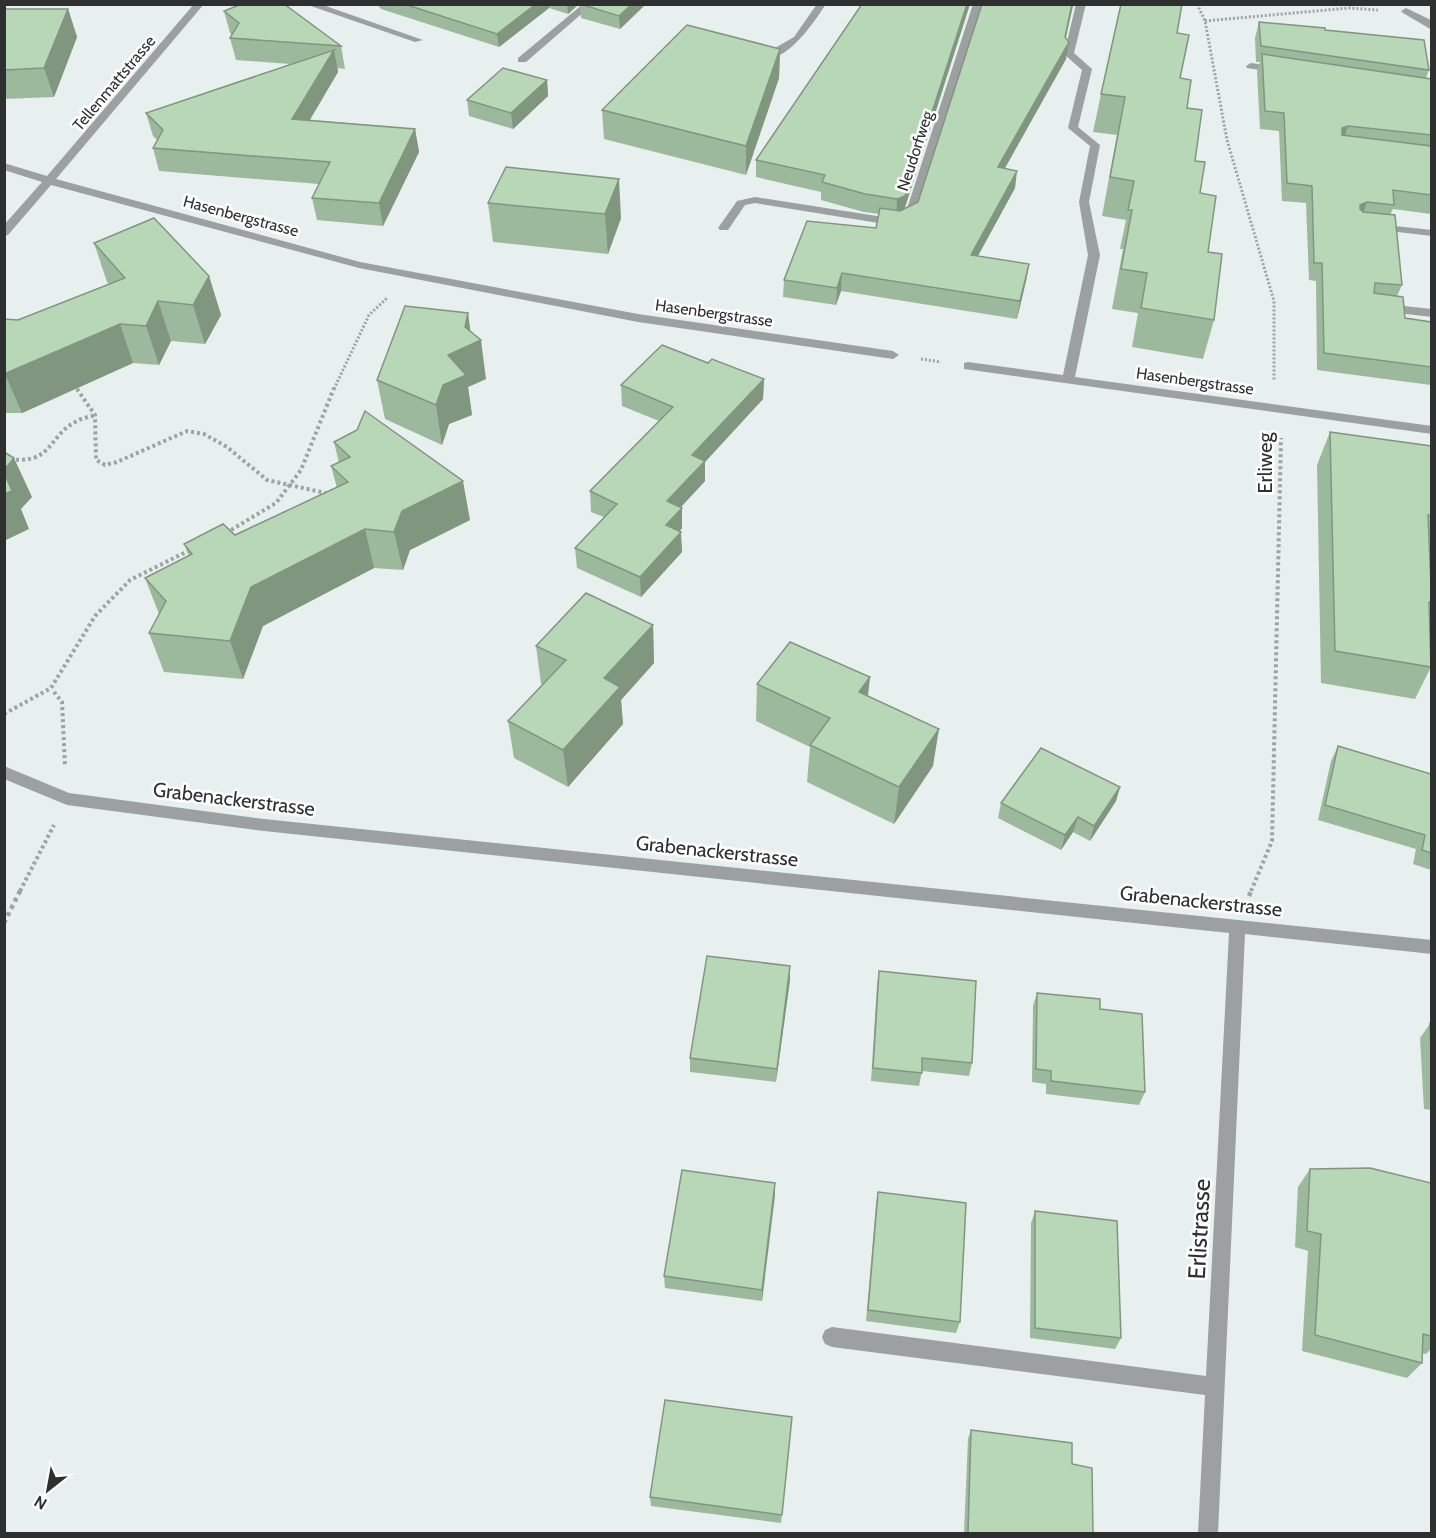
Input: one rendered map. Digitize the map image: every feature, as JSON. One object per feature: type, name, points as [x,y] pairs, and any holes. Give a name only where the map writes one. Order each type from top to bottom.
[{"type":"street","name":"Tellenmattstrasse","points":[[50,181],[200,4]]},
{"type":"street","points":[[309,4],[418,40]]},
{"type":"street","points":[[522,60],[589,4]]},
{"type":"street","points":[[767,57],[797,39],[822,4]]},
{"type":"street","name":"Neudorfweg","points":[[724,228],[741,203],[755,200],[897,223],[910,217],[978,4]]},
{"type":"street","points":[[1068,380],[1094,255],[1084,202],[1095,145],[1073,128],[1087,69],[1069,54],[1081,4]]},
{"type":"street","points":[[1406,11],[1428,22],[1431,27]]},
{"type":"street","points":[[1251,66],[1285,71]]},
{"type":"street","name":"Hasenbergstrasse","points":[[4,166],[50,181],[358,265],[638,318],[893,355]]},
{"type":"street","points":[[4,233],[50,181]]},
{"type":"street","points":[[1361,225],[1431,233]]},
{"type":"street","points":[[1373,306],[1431,313]]},
{"type":"street","name":"Hasenbergstrasse","points":[[968,366],[1431,430]]},
{"type":"street","name":"Grabenackerstrasse","points":[[4,772],[67,799],[264,825],[1431,947]]},
{"type":"street","name":"Erlistrasse","points":[[1208,1533],[1237,926]]},
{"type":"street","points":[[832,1337],[1215,1387]]},
{"type":"path","name":"Erliweg","points":[[1197,4],[1205,21],[1227,140],[1274,301],[1276,409],[1281,431],[1272,841],[1237,926]]},
{"type":"path","points":[[1205,21],[1349,8],[1406,11]]},
{"type":"path","points":[[218,537],[276,503],[301,470],[336,383],[369,315],[411,275]]},
{"type":"path","points":[[893,355],[968,366]]},
{"type":"path","points":[[77,389],[95,415],[96,459],[105,465],[117,462],[187,431],[204,434],[227,447],[267,480],[328,492],[336,498]]},
{"type":"path","points":[[8,459],[25,461],[38,458],[75,421],[95,415]]},
{"type":"path","points":[[4,714],[51,688],[94,616],[130,580],[198,546]]},
{"type":"path","points":[[4,923],[67,799],[62,702],[54,692]]},
{"type":"building","points":[[242,4],[284,4],[341,46],[230,38],[239,23],[224,11]]},
{"type":"building","points":[[404,4],[536,4],[497,34]]},
{"type":"building","points":[[580,4],[632,4],[619,16]]},
{"type":"building","points":[[862,4],[967,4],[905,196],[897,199],[865,194],[822,182],[825,175],[756,160]]},
{"type":"building","points":[[982,4],[1072,4],[1065,37],[1069,42],[998,167],[1017,171],[971,255],[1029,264],[1020,301],[842,273],[837,288],[784,280],[807,221],[876,228],[880,208],[900,211],[918,202]]},
{"type":"building","points":[[1121,4],[1182,4],[1177,33],[1189,35],[1180,78],[1191,80],[1187,108],[1202,110],[1195,161],[1205,162],[1200,193],[1216,196],[1208,252],[1222,254],[1214,320],[1141,308],[1147,273],[1121,269],[1132,210],[1128,210],[1134,181],[1110,177],[1125,97],[1101,94]]},
{"type":"building","points":[[4,9],[68,9],[44,68],[4,70]]},
{"type":"building","points":[[1259,22],[1424,40],[1429,70],[1261,46]]},
{"type":"building","points":[[687,25],[780,49],[746,146],[602,110]]},
{"type":"building","points":[[334,50],[292,119],[415,129],[379,203],[312,198],[330,162],[153,148],[163,130],[146,113]]},
{"type":"building","points":[[1262,54],[1431,79],[1431,135],[1348,126],[1342,128],[1342,135],[1431,146],[1431,195],[1393,190],[1394,205],[1367,202],[1360,205],[1360,209],[1363,212],[1395,215],[1402,285],[1375,283],[1374,293],[1403,297],[1405,318],[1431,322],[1431,367],[1324,353],[1322,263],[1314,263],[1312,186],[1287,183],[1284,113],[1265,111]]},
{"type":"building","points":[[503,68],[547,80],[511,113],[467,100]]},
{"type":"building","points":[[506,167],[619,179],[605,214],[488,203]]},
{"type":"building","points":[[154,218],[209,276],[193,305],[158,301],[146,326],[120,324],[4,374],[4,319],[18,320],[125,278],[94,243]]},
{"type":"building","points":[[405,306],[468,313],[465,327],[481,340],[448,355],[466,375],[443,385],[436,405],[377,380]]},
{"type":"building","points":[[662,345],[708,363],[712,359],[764,379],[692,455],[705,461],[667,501],[682,508],[666,525],[681,532],[640,577],[575,548],[617,504],[590,491],[673,407],[621,385]]},
{"type":"building","points":[[365,411],[463,481],[402,511],[394,532],[365,529],[251,587],[230,641],[149,633],[166,601],[145,578],[192,554],[184,544],[223,524],[235,535],[348,482],[331,466],[350,457],[334,442],[357,430]]},
{"type":"building","points":[[1330,432],[1431,446],[1431,516],[1428,515],[1431,667],[1335,651]]},
{"type":"building","points":[[4,452],[14,458],[4,470]]},
{"type":"building","points":[[4,472],[12,491],[4,494]]},
{"type":"building","points":[[586,593],[653,625],[604,678],[620,687],[563,750],[508,721],[566,660],[536,646]]},
{"type":"building","points":[[790,642],[870,677],[859,692],[939,729],[899,787],[810,745],[830,718],[757,684]]},
{"type":"building","points":[[1338,746],[1431,774],[1431,853],[1422,850],[1425,835],[1325,805]]},
{"type":"building","points":[[1041,748],[1120,787],[1094,826],[1078,817],[1065,835],[1001,803]]},
{"type":"building","points":[[707,956],[790,966],[777,1069],[690,1058]]},
{"type":"building","points":[[879,971],[976,981],[972,1063],[922,1058],[922,1073],[873,1068]]},
{"type":"building","points":[[1037,993],[1100,999],[1100,1009],[1142,1014],[1145,1092],[1051,1081],[1051,1071],[1036,1069]]},
{"type":"building","points":[[1370,1168],[1431,1183],[1431,1336],[1423,1334],[1422,1363],[1315,1335],[1321,1234],[1307,1231],[1310,1169]]},
{"type":"building","points":[[682,1170],[775,1183],[762,1290],[664,1276]]},
{"type":"building","points":[[878,1192],[966,1203],[960,1322],[868,1310]]},
{"type":"building","points":[[1035,1211],[1117,1221],[1121,1338],[1035,1328]]},
{"type":"building","points":[[665,1400],[792,1417],[782,1515],[650,1497]]},
{"type":"building","points":[[971,1430],[1072,1443],[1072,1464],[1092,1468],[1093,1533],[968,1533]]}]
